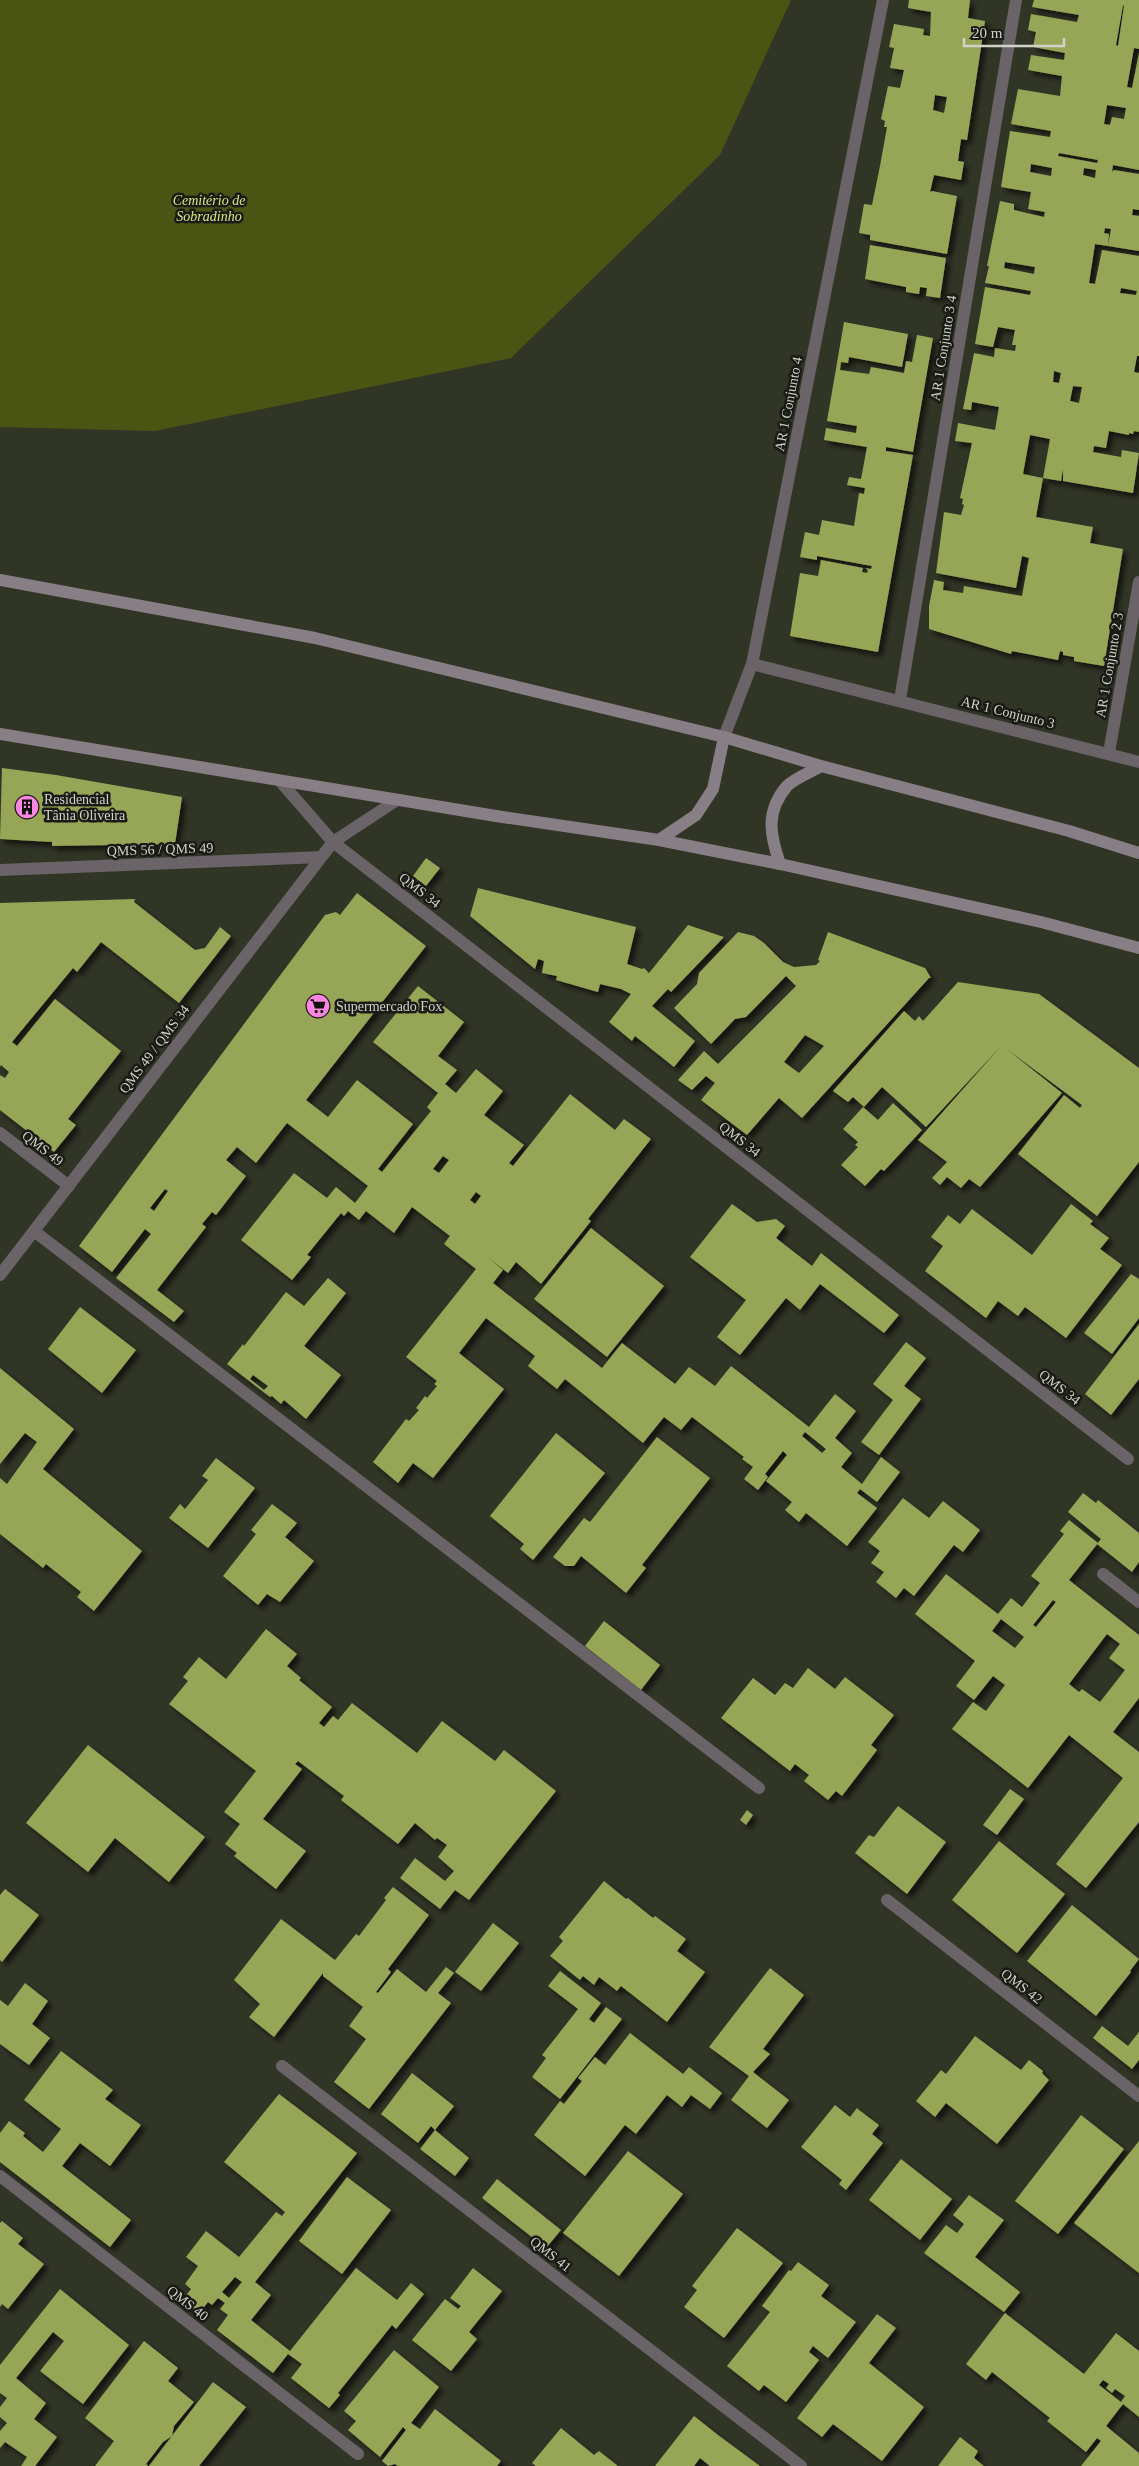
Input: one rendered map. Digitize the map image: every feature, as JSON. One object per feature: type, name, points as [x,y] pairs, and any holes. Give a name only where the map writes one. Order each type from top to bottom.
[{"type":"main road","points":[[0,580],[315,638],[724,737],[821,766],[1070,831],[1139,853]]},
{"type":"main road","points":[[0,734],[398,800],[659,840],[780,864],[1041,922],[1139,948]]},
{"type":"main road","points":[[659,840],[696,815],[713,788],[724,737]]},
{"type":"main road","points":[[780,864],[771,840],[770,822],[776,805],[788,785],[821,766]]},
{"type":"street","name":"AR 1 Conjunto 4","points":[[724,737],[752,664],[884,0]]},
{"type":"street","name":"AR 1 Conjunto 3 4","points":[[900,700],[1016,0]]},
{"type":"street","name":"AR 1 Conjunto 2 3","points":[[1109,753],[1139,582]]},
{"type":"street","points":[[752,664],[900,700]]},
{"type":"street","name":"AR 1 Conjunto 3","points":[[900,700],[1139,762]]},
{"type":"street","name":"QMS 34","points":[[280,781],[333,842],[1128,1459]]},
{"type":"street","name":"QMS 49 / QMS 34","points":[[0,1275],[333,842],[398,800]]},
{"type":"street","name":"QMS 56 / QMS 49","points":[[0,870],[321,857]]},
{"type":"street","name":"QMS 49","points":[[0,1133],[69,1186]]},
{"type":"street","points":[[34,1231],[759,1788]]},
{"type":"street","points":[[1103,1574],[1139,1602]]},
{"type":"street","name":"QMS 42","points":[[887,1900],[1139,2096]]},
{"type":"street","name":"QMS 41","points":[[282,2066],[801,2466]]},
{"type":"street","name":"QMS 40","points":[[0,2176],[358,2454]]},
{"type":"green space","name":"Cemitério de Sobradinho","points":[[0,0],[791,0],[720,155],[511,358],[155,431],[0,427]]},
{"type":"building","points":[[909,0],[970,0],[968,18],[985,21],[967,140],[961,139],[958,161],[964,162],[961,180],[934,175],[930,192],[957,196],[947,254],[870,240],[870,235],[859,233],[864,204],[872,205],[880,166],[887,127],[884,127],[885,121],[881,119],[888,86],[900,88],[904,70],[890,68],[894,48],[889,47],[894,24],[924,29],[923,35],[930,36],[931,12],[908,8]],"holes":[[[935,95],[947,97],[944,113],[933,110]]]},
{"type":"building","points":[[1034,0],[1139,0],[1139,49],[1134,48],[1127,87],[1132,88],[1139,53],[1139,170],[1113,165],[1112,172],[1114,170],[1139,174],[1139,210],[1133,209],[1132,215],[1139,216],[1139,251],[1095,244],[1089,283],[1095,284],[1102,250],[1139,256],[1139,356],[1137,356],[1134,372],[1139,373],[1139,432],[1134,431],[1133,434],[1129,433],[1129,435],[1109,431],[1106,448],[1094,446],[1093,452],[1121,457],[1122,450],[1139,453],[1133,493],[1063,481],[1063,469],[1061,481],[1043,478],[1036,517],[1093,527],[1090,543],[1123,549],[1104,666],[1074,661],[1074,657],[1063,655],[1063,652],[1060,651],[1058,660],[1012,651],[1011,654],[929,629],[929,606],[934,580],[944,582],[943,590],[963,593],[964,586],[1022,596],[1029,558],[1022,556],[1016,588],[936,573],[944,512],[961,515],[964,505],[962,504],[963,499],[960,498],[972,443],[955,441],[958,423],[995,430],[999,407],[972,402],[971,410],[963,409],[974,353],[994,357],[995,348],[1015,351],[1016,345],[1012,345],[1015,330],[998,327],[993,347],[975,344],[985,287],[1030,295],[1031,291],[985,283],[1000,201],[1014,204],[1014,210],[1044,217],[1045,212],[1028,209],[1031,192],[1001,187],[1010,131],[1050,137],[1051,131],[1011,124],[1018,89],[1060,96],[1062,76],[1028,70],[1031,55],[1064,60],[1065,53],[1033,47],[1036,32],[1028,30],[1031,14],[1077,22],[1079,15],[1032,7]],"holes":[[[1123,5],[1124,6],[1118,46],[1116,45]],[[1107,105],[1126,108],[1124,119],[1112,117],[1110,125],[1104,124]],[[1059,153],[1098,160],[1097,163],[1058,156]],[[1031,164],[1052,168],[1051,176],[1030,172]],[[1084,168],[1096,170],[1095,178],[1083,175]],[[1105,228],[1111,229],[1108,246],[1109,234],[1104,233]],[[1005,262],[1035,267],[1034,274],[1004,268]],[[1121,288],[1137,291],[1136,295],[1120,293]],[[1054,371],[1061,373],[1059,383],[1053,382]],[[1073,386],[1082,387],[1079,403],[1070,401]],[[1030,435],[1050,439],[1043,478],[1023,474]]]},
{"type":"building","points":[[870,245],[946,258],[940,298],[926,296],[927,288],[920,287],[919,294],[906,292],[906,287],[865,279]]},
{"type":"building","points":[[844,322],[908,334],[902,367],[849,357],[848,363],[841,362],[840,370],[869,374],[871,367],[904,373],[906,361],[912,362],[917,335],[933,338],[913,452],[886,447],[886,451],[913,455],[878,652],[790,636],[800,573],[818,576],[821,560],[863,568],[862,572],[867,573],[868,570],[865,568],[871,569],[872,566],[817,556],[817,560],[800,557],[805,532],[819,535],[822,520],[854,526],[859,493],[864,494],[865,488],[847,485],[849,477],[861,479],[867,447],[824,440],[826,428],[856,433],[857,426],[827,421]]},
{"type":"building","points":[[2,768],[56,775],[182,797],[175,844],[52,846],[52,842],[0,839]]},
{"type":"building","points":[[426,858],[440,868],[426,886],[413,876]]},
{"type":"building","points":[[478,888],[636,927],[627,964],[644,968],[649,973],[688,925],[724,937],[671,992],[668,989],[652,1006],[695,1041],[674,1067],[635,1036],[632,1041],[609,1022],[631,994],[621,989],[600,984],[598,992],[556,980],[557,976],[542,973],[544,961],[538,959],[535,969],[470,916]]},
{"type":"building","points":[[357,893],[426,946],[306,1100],[328,1117],[357,1080],[413,1124],[378,1169],[382,1172],[431,1111],[427,1107],[438,1093],[373,1042],[418,986],[464,1022],[438,1056],[457,1070],[445,1084],[456,1093],[476,1069],[503,1091],[484,1115],[524,1145],[509,1163],[513,1166],[570,1094],[615,1130],[624,1119],[651,1139],[588,1219],[591,1221],[541,1284],[516,1262],[508,1273],[489,1258],[503,1270],[493,1283],[602,1368],[622,1343],[675,1384],[689,1367],[715,1386],[731,1366],[809,1427],[835,1394],[856,1411],[835,1438],[852,1453],[841,1467],[862,1484],[881,1457],[900,1472],[877,1502],[860,1489],[857,1493],[877,1508],[847,1546],[806,1513],[799,1522],[785,1510],[792,1502],[766,1481],[787,1455],[783,1451],[765,1474],[768,1477],[758,1490],[744,1479],[753,1467],[742,1459],[744,1457],[692,1417],[681,1430],[664,1417],[643,1443],[565,1379],[557,1389],[528,1366],[535,1356],[486,1318],[459,1353],[504,1389],[433,1478],[413,1463],[398,1483],[373,1462],[406,1419],[409,1421],[419,1410],[416,1408],[425,1396],[427,1398],[437,1386],[434,1384],[437,1381],[406,1357],[476,1269],[444,1244],[450,1236],[412,1207],[394,1233],[366,1211],[359,1220],[348,1211],[344,1216],[341,1213],[307,1255],[311,1257],[292,1280],[241,1240],[294,1173],[327,1198],[336,1187],[355,1203],[368,1186],[287,1123],[256,1163],[237,1147],[226,1160],[246,1176],[216,1215],[212,1212],[202,1224],[206,1227],[157,1290],[184,1311],[174,1322],[116,1278],[151,1234],[145,1229],[112,1272],[79,1246],[325,915],[336,912],[340,915]],"holes":[[[443,1156],[449,1160],[439,1173],[433,1169]],[[165,1189],[168,1191],[154,1211],[150,1208]],[[476,1192],[481,1196],[475,1204],[470,1200]],[[805,1432],[826,1449],[822,1453],[802,1436]]]},
{"type":"building","points":[[135,899],[134,902],[195,950],[205,948],[220,927],[231,936],[179,1003],[101,942],[77,972],[73,968],[12,1042],[17,1046],[55,999],[121,1051],[68,1119],[76,1125],[54,1152],[0,1110],[0,1075],[5,1078],[9,1072],[1,1065],[0,1067],[0,903]]},
{"type":"building","points":[[738,932],[754,936],[783,962],[794,967],[816,965],[820,961],[818,960],[828,932],[925,968],[931,978],[802,1118],[779,1098],[747,1135],[701,1100],[715,1083],[706,1076],[692,1090],[678,1080],[704,1051],[718,1064],[796,986],[786,976],[746,1017],[735,1019],[711,1044],[674,1008],[697,984],[699,973]],"holes":[[[805,1035],[824,1046],[799,1073],[784,1062]]]},
{"type":"building","points":[[958,982],[1039,994],[1139,1068],[1139,1162],[1097,1216],[1018,1154],[1064,1095],[1080,1108],[1082,1105],[1004,1047],[1062,1093],[980,1187],[969,1179],[961,1188],[947,1177],[940,1185],[932,1178],[947,1162],[918,1140],[1002,1045],[926,1127],[882,1087],[864,1107],[853,1097],[848,1102],[833,1091],[904,1011],[915,1021],[919,1016],[923,1021]]},
{"type":"building","points":[[893,1103],[922,1130],[884,1171],[881,1169],[865,1186],[841,1165],[858,1147],[855,1145],[858,1142],[843,1129],[863,1107],[878,1120]]},
{"type":"building","points":[[732,1204],[757,1222],[776,1219],[785,1226],[776,1238],[812,1266],[821,1253],[899,1315],[884,1333],[820,1284],[800,1310],[786,1298],[740,1355],[717,1337],[746,1300],[690,1257]]},
{"type":"building","points":[[1071,1204],[1093,1221],[1090,1224],[1109,1238],[1100,1249],[1122,1265],[1066,1338],[1025,1307],[1018,1316],[998,1301],[986,1318],[925,1271],[943,1246],[931,1237],[948,1215],[960,1224],[972,1209],[1032,1255]]},
{"type":"building","points":[[591,1228],[664,1286],[607,1357],[534,1299]]},
{"type":"building","points":[[1131,1274],[1139,1279],[1139,1318],[1112,1354],[1084,1333]]},
{"type":"building","points":[[328,1278],[346,1293],[304,1346],[341,1375],[306,1419],[284,1400],[281,1404],[227,1364],[243,1344],[244,1346],[286,1292],[304,1306]],"holes":[[[253,1375],[268,1386],[264,1390],[250,1379]]]},
{"type":"building","points":[[80,1307],[136,1350],[102,1393],[48,1349]]},
{"type":"building","points":[[1139,1324],[1139,1379],[1111,1415],[1085,1394]]},
{"type":"building","points":[[906,1342],[926,1358],[904,1386],[921,1399],[879,1455],[861,1442],[893,1400],[873,1384]]},
{"type":"building","points":[[0,1368],[74,1429],[43,1469],[142,1551],[94,1611],[77,1597],[81,1592],[46,1564],[43,1568],[0,1534],[0,1478],[7,1484],[37,1442],[25,1433],[0,1464]]},
{"type":"building","points":[[556,1433],[605,1473],[533,1560],[520,1549],[524,1544],[490,1516]]},
{"type":"building","points":[[657,1437],[710,1478],[642,1565],[646,1568],[626,1593],[581,1556],[574,1566],[565,1566],[553,1557],[584,1518],[590,1522]]},
{"type":"building","points":[[216,1458],[255,1488],[208,1548],[169,1518],[180,1504],[185,1509],[208,1480],[202,1476]]},
{"type":"building","points":[[1083,1493],[1096,1503],[1098,1500],[1139,1533],[1139,1562],[1132,1572],[1097,1544],[1101,1539],[1068,1512]]},
{"type":"building","points":[[903,1498],[929,1518],[943,1501],[980,1530],[963,1552],[954,1545],[914,1596],[904,1588],[896,1598],[876,1582],[884,1572],[871,1563],[880,1551],[868,1542]]},
{"type":"building","points":[[272,1504],[297,1523],[285,1537],[314,1561],[280,1602],[267,1594],[258,1605],[223,1576],[256,1534],[251,1530]]},
{"type":"building","points":[[1069,1520],[1098,1543],[1069,1580],[1139,1635],[1139,1698],[1113,1732],[1139,1752],[1139,1822],[1086,1888],[1056,1864],[1123,1778],[1069,1735],[1028,1788],[952,1729],[973,1702],[986,1711],[1005,1685],[993,1676],[974,1700],[956,1686],[975,1661],[915,1614],[946,1574],[998,1614],[1011,1598],[1022,1607],[1040,1583],[1031,1576],[1064,1534],[1060,1531]],"holes":[[[1053,1600],[1056,1602],[1036,1627],[1033,1625]],[[1001,1619],[1024,1637],[1015,1648],[992,1631]],[[1107,1634],[1120,1644],[1109,1658],[1125,1670],[1100,1702],[1082,1689],[1079,1692],[1069,1684]]]},
{"type":"building","points":[[604,1621],[660,1665],[641,1690],[585,1646]]},
{"type":"building","points":[[266,1629],[297,1654],[287,1666],[301,1678],[299,1680],[332,1707],[319,1723],[324,1727],[333,1716],[338,1720],[352,1703],[417,1753],[442,1721],[495,1761],[504,1750],[556,1791],[469,1900],[455,1890],[440,1909],[400,1878],[415,1858],[445,1881],[454,1871],[438,1857],[447,1845],[437,1838],[435,1840],[415,1823],[398,1844],[341,1800],[344,1796],[298,1761],[295,1764],[302,1769],[263,1819],[306,1851],[276,1889],[234,1856],[237,1853],[225,1844],[240,1824],[224,1812],[256,1771],[169,1704],[188,1681],[183,1677],[199,1657],[226,1679]]},
{"type":"building","points":[[808,1668],[835,1689],[845,1677],[894,1715],[871,1745],[877,1750],[842,1796],[836,1791],[828,1800],[804,1781],[809,1775],[795,1764],[790,1771],[721,1718],[753,1678],[775,1695],[785,1683],[793,1688]]},
{"type":"building","points":[[88,1745],[205,1837],[169,1882],[115,1838],[88,1872],[26,1823]]},
{"type":"building","points":[[1010,1789],[1024,1799],[997,1835],[983,1825]]},
{"type":"building","points":[[898,1806],[946,1842],[907,1894],[855,1853],[869,1835],[874,1837]]},
{"type":"building","points":[[747,1810],[753,1815],[746,1825],[740,1820]]},
{"type":"building","points":[[999,1841],[1065,1894],[1017,1953],[952,1900]]},
{"type":"building","points":[[604,1881],[626,1899],[628,1898],[653,1918],[655,1916],[686,1939],[677,1951],[705,1972],[667,2022],[621,1986],[617,1991],[599,1977],[594,1985],[583,1976],[580,1980],[550,1956],[563,1941],[559,1937]]},
{"type":"building","points":[[393,1887],[429,1915],[388,1969],[391,1972],[376,1992],[378,1993],[397,1969],[426,1992],[446,1967],[454,1973],[438,1993],[451,2003],[369,2109],[334,2082],[366,2039],[349,2026],[363,2007],[323,1976],[323,1973],[274,2037],[249,2017],[260,2004],[234,1980],[281,1919],[335,1960],[356,1934],[359,1936],[386,1900],[384,1898]]},
{"type":"building","points":[[5,1889],[39,1915],[2,1962],[0,1960],[0,1895]]},
{"type":"building","points":[[1072,1905],[1139,1959],[1096,2016],[1027,1961]]},
{"type":"building","points":[[493,1923],[519,1943],[481,1991],[455,1972]]},
{"type":"building","points":[[770,1968],[804,1995],[763,2049],[770,2054],[753,2072],[789,2100],[767,2128],[731,2100],[749,2076],[709,2047]]},
{"type":"building","points":[[560,1971],[601,2003],[589,2019],[594,2023],[606,2007],[622,2019],[560,2099],[532,2077],[546,2058],[542,2055],[578,2009],[548,1986]]},
{"type":"building","points":[[25,1983],[48,2001],[32,2024],[50,2038],[29,2065],[0,2044],[0,2000],[8,2006]]},
{"type":"building","points":[[1102,2026],[1128,2046],[1139,2032],[1139,2060],[1132,2069],[1093,2038]]},
{"type":"building","points":[[630,2033],[683,2074],[689,2067],[722,2093],[710,2109],[691,2095],[682,2107],[667,2095],[636,2134],[625,2125],[585,2176],[534,2135],[560,2101],[564,2104],[582,2081],[578,2078],[595,2057],[605,2065]]},
{"type":"building","points":[[975,2036],[1021,2070],[1029,2060],[1043,2071],[1042,2073],[1049,2080],[997,2144],[946,2103],[935,2117],[916,2101],[941,2070],[946,2074]]},
{"type":"building","points":[[61,2051],[113,2090],[105,2099],[141,2125],[110,2166],[80,2143],[62,2166],[131,2220],[110,2247],[0,2162],[0,2133],[9,2121],[25,2133],[23,2136],[43,2152],[61,2129],[24,2100]]},
{"type":"building","points":[[412,2073],[454,2106],[435,2130],[431,2126],[418,2143],[381,2114]]},
{"type":"building","points":[[279,2094],[357,2153],[255,2282],[271,2295],[251,2320],[290,2351],[356,2268],[397,2300],[411,2283],[424,2294],[396,2329],[392,2325],[338,2393],[340,2395],[329,2408],[291,2378],[302,2364],[288,2354],[273,2373],[217,2330],[228,2315],[220,2309],[225,2303],[218,2298],[212,2305],[208,2302],[198,2315],[181,2302],[191,2289],[185,2284],[198,2266],[186,2257],[206,2231],[239,2257],[276,2212],[282,2216],[285,2212],[224,2162]],"holes":[[[235,2277],[242,2282],[229,2298],[222,2292]]]},
{"type":"building","points":[[835,2105],[850,2117],[857,2108],[879,2125],[872,2134],[883,2143],[846,2190],[839,2184],[842,2180],[801,2147]]},
{"type":"building","points":[[1081,2115],[1124,2149],[1058,2234],[1015,2201]]},
{"type":"building","points":[[435,2130],[469,2158],[455,2176],[420,2149]]},
{"type":"building","points":[[1139,2141],[1139,2273],[1074,2223]]},
{"type":"building","points":[[628,2151],[683,2194],[619,2276],[563,2233]]},
{"type":"building","points":[[901,2159],[952,2199],[920,2240],[869,2200]]},
{"type":"building","points":[[347,2177],[391,2210],[342,2274],[299,2241]]},
{"type":"building","points":[[497,2179],[561,2230],[546,2248],[482,2198]]},
{"type":"building","points":[[969,2195],[1004,2220],[975,2257],[1020,2292],[1004,2312],[924,2253],[946,2225],[957,2233],[964,2224],[953,2215]]},
{"type":"building","points":[[2,2221],[23,2238],[18,2244],[44,2264],[8,2309],[2,2304],[0,2307],[0,2223]]},
{"type":"building","points":[[737,2228],[783,2263],[724,2338],[684,2307],[697,2290],[692,2286]]},
{"type":"building","points":[[798,2262],[829,2285],[821,2296],[856,2322],[828,2358],[813,2346],[809,2352],[819,2360],[786,2402],[764,2385],[759,2391],[727,2366],[770,2312],[762,2306],[789,2270],[791,2271]]},
{"type":"building","points":[[473,2268],[502,2291],[469,2332],[477,2339],[451,2371],[412,2340],[445,2299],[458,2309],[461,2306],[450,2298]]},
{"type":"building","points":[[60,2289],[129,2345],[83,2404],[40,2371],[64,2341],[53,2332],[16,2378],[46,2403],[34,2419],[57,2437],[35,2466],[21,2466],[27,2457],[5,2442],[0,2448],[0,2431],[7,2423],[0,2417],[0,2407],[7,2398],[0,2393],[0,2365]]},
{"type":"building","points":[[1005,2313],[1084,2374],[1116,2333],[1139,2351],[1139,2417],[1123,2404],[1106,2426],[1139,2453],[1139,2466],[1081,2466],[1101,2441],[1097,2438],[1086,2452],[1047,2421],[1050,2418],[992,2372],[986,2380],[966,2364]],"holes":[[[1103,2380],[1109,2384],[1106,2388],[1112,2393],[1115,2389],[1125,2396],[1121,2402],[1099,2385]]]},
{"type":"building","points":[[877,2314],[896,2328],[869,2363],[924,2407],[882,2461],[833,2424],[822,2437],[797,2418]]},
{"type":"building","points":[[144,2341],[178,2368],[168,2381],[194,2402],[174,2426],[172,2436],[163,2442],[146,2464],[148,2466],[95,2466],[114,2441],[85,2418]]},
{"type":"building","points":[[394,2350],[439,2387],[411,2423],[420,2429],[435,2409],[501,2461],[497,2466],[398,2466],[395,2464],[388,2466],[382,2461],[406,2430],[403,2427],[380,2457],[348,2430],[356,2421],[344,2411]]},
{"type":"building","points":[[213,2382],[246,2407],[199,2466],[149,2466]]},
{"type":"building","points":[[694,2416],[760,2466],[710,2466],[700,2458],[694,2466],[655,2466]]},
{"type":"building","points":[[561,2428],[594,2455],[599,2451],[618,2466],[536,2466],[532,2463]]},
{"type":"building","points":[[960,2437],[978,2451],[974,2458],[984,2466],[938,2466]]},
{"type":"place","name":"Residencial Tânia Oliveira","points":[[27,807]]},
{"type":"place","name":"Supermercado Fox","points":[[318,1006]]}]
